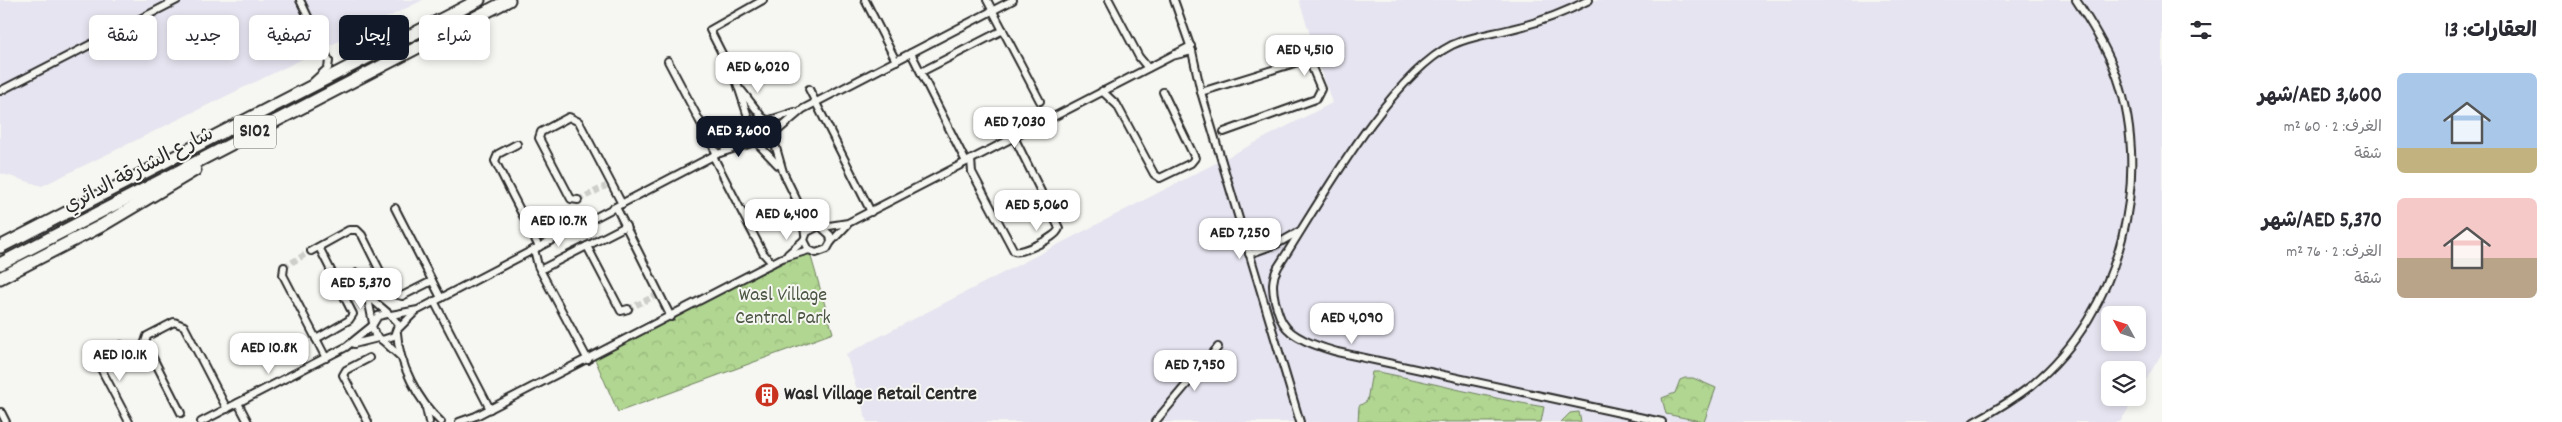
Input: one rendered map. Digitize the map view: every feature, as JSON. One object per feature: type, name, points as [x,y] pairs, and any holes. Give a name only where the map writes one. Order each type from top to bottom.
[{"type":"highway","name":"شارع الشارقة الدائري","points":[[0,247],[478,0]]},
{"type":"highway","name":"شارع الشارقة الدائري","points":[[0,264],[509,0]]},
{"type":"highway","points":[[0,278],[74,240],[158,193],[247,136]]},
{"type":"street","points":[[0,91],[177,0]]},
{"type":"street","points":[[300,0],[330,61],[328,68],[314,80],[310,87]]},
{"type":"street","points":[[346,347],[380,339],[390,339],[418,310],[715,155],[748,131],[750,123],[737,83],[710,30],[763,0]]},
{"type":"street","points":[[865,0],[896,61]]},
{"type":"street","points":[[987,0],[1040,101]]},
{"type":"street","points":[[770,120],[803,110],[1013,0]]},
{"type":"street","points":[[1109,0],[1139,58],[1148,68]]},
{"type":"street","points":[[1174,0],[1191,48],[1201,92],[1300,422]]},
{"type":"street","points":[[1589,0],[1536,22],[1465,39],[1430,59],[1410,78],[1370,126],[1278,267],[1272,287],[1282,322],[1288,329],[1303,338],[1350,356],[1662,422]]},
{"type":"street","points":[[1974,422],[2003,406],[2033,384],[2059,358],[2082,329],[2108,280],[2125,227],[2130,190],[2130,153],[2125,110],[2113,68],[2095,28],[2076,0]]},
{"type":"street","points":[[920,72],[1003,30]]},
{"type":"street","points":[[782,258],[805,238],[810,228],[848,223],[1102,91],[1191,48]]},
{"type":"street","points":[[911,53],[969,161],[972,172],[1014,251],[1022,252],[1055,235],[1059,228],[1014,137]]},
{"type":"street","points":[[1201,92],[1301,61],[1307,60],[1311,65],[1321,89],[1316,100],[1224,132]]},
{"type":"street","points":[[668,61],[763,253],[772,263]]},
{"type":"street","points":[[737,83],[762,117],[770,120],[774,126],[774,135],[783,172],[801,209],[805,238],[809,250]]},
{"type":"street","points":[[809,89],[871,212]]},
{"type":"street","points":[[1102,91],[1118,105],[1155,176],[1160,178],[1191,163],[1195,158],[1163,92]]},
{"type":"street","points":[[715,155],[756,143],[767,143],[803,110]]},
{"type":"street","points":[[750,123],[762,117]]},
{"type":"street","points":[[578,200],[571,199],[541,141],[540,135],[566,119],[573,118],[579,122],[594,150],[619,205],[626,226],[658,294],[672,316]]},
{"type":"street","points":[[748,131],[756,143],[783,172]]},
{"type":"street","points":[[517,144],[498,154],[495,161],[537,248],[540,270],[588,360]]},
{"type":"street","points":[[395,208],[432,281],[438,299],[490,409]]},
{"type":"street","points":[[801,209],[830,235],[831,242]]},
{"type":"street","points":[[459,422],[476,416],[588,360],[782,258],[809,250],[816,253],[824,251],[848,223]]},
{"type":"street","points":[[540,270],[626,226]]},
{"type":"street","points":[[1249,254],[1278,244],[1303,228]]},
{"type":"street","points":[[311,251],[353,229],[360,232],[388,290],[394,295],[402,296],[432,281]]},
{"type":"street","points":[[587,246],[621,311],[628,310]]},
{"type":"street","points":[[316,339],[349,320],[353,314],[319,247]]},
{"type":"street","points":[[284,267],[283,275],[326,358]]},
{"type":"street","points":[[357,273],[368,294],[397,321],[401,357],[426,406],[441,422]]},
{"type":"street","points":[[368,294],[372,324],[380,339],[401,357]]},
{"type":"street","points":[[201,422],[346,347],[372,324],[378,316],[418,310]]},
{"type":"street","points":[[181,413],[145,342],[147,336],[174,322],[184,326],[227,408]]},
{"type":"street","points":[[121,345],[101,356],[98,362],[129,422]]},
{"type":"street","points":[[1155,422],[1218,348]]},
{"type":"street","points":[[368,422],[344,375],[346,370],[369,358]]},
{"type":"street","points":[[238,403],[248,422]]},
{"type":"street","points":[[426,406],[429,422]]},
{"type":"street","points":[[1,412],[6,422]]},
{"type":"street","points":[[470,422],[476,416]]},
{"type":"shaded area","points":[[0,0],[423,0],[392,15],[339,15],[339,41],[329,46],[329,15],[249,15],[249,60],[300,60],[42,186],[0,173]]},
{"type":"shaded area","points":[[1299,0],[2162,0],[2162,353],[2146,380],[2146,361],[2101,361],[2101,406],[2130,406],[2120,422],[867,422],[846,354],[1332,103]]},
{"type":"green space","name":"Wasl Village Central Park","points":[[809,250],[833,333],[618,412],[594,357]]},
{"type":"green space","points":[[1372,372],[1544,407],[1541,422],[1358,422],[1359,406],[1367,401]]},
{"type":"green space","points":[[1693,378],[1716,388],[1704,422],[1666,414],[1662,398],[1675,393],[1680,380]]},
{"type":"green space","points":[[1579,412],[1581,422],[1561,422],[1570,413]]},
{"type":"tunnel","points":[[578,200],[606,186]]},
{"type":"tunnel","points":[[284,267],[311,251]]},
{"type":"tunnel","points":[[628,309],[657,295]]},
{"type":"place","name":"Wasl Village Retail Centre","points":[[767,395]]}]
